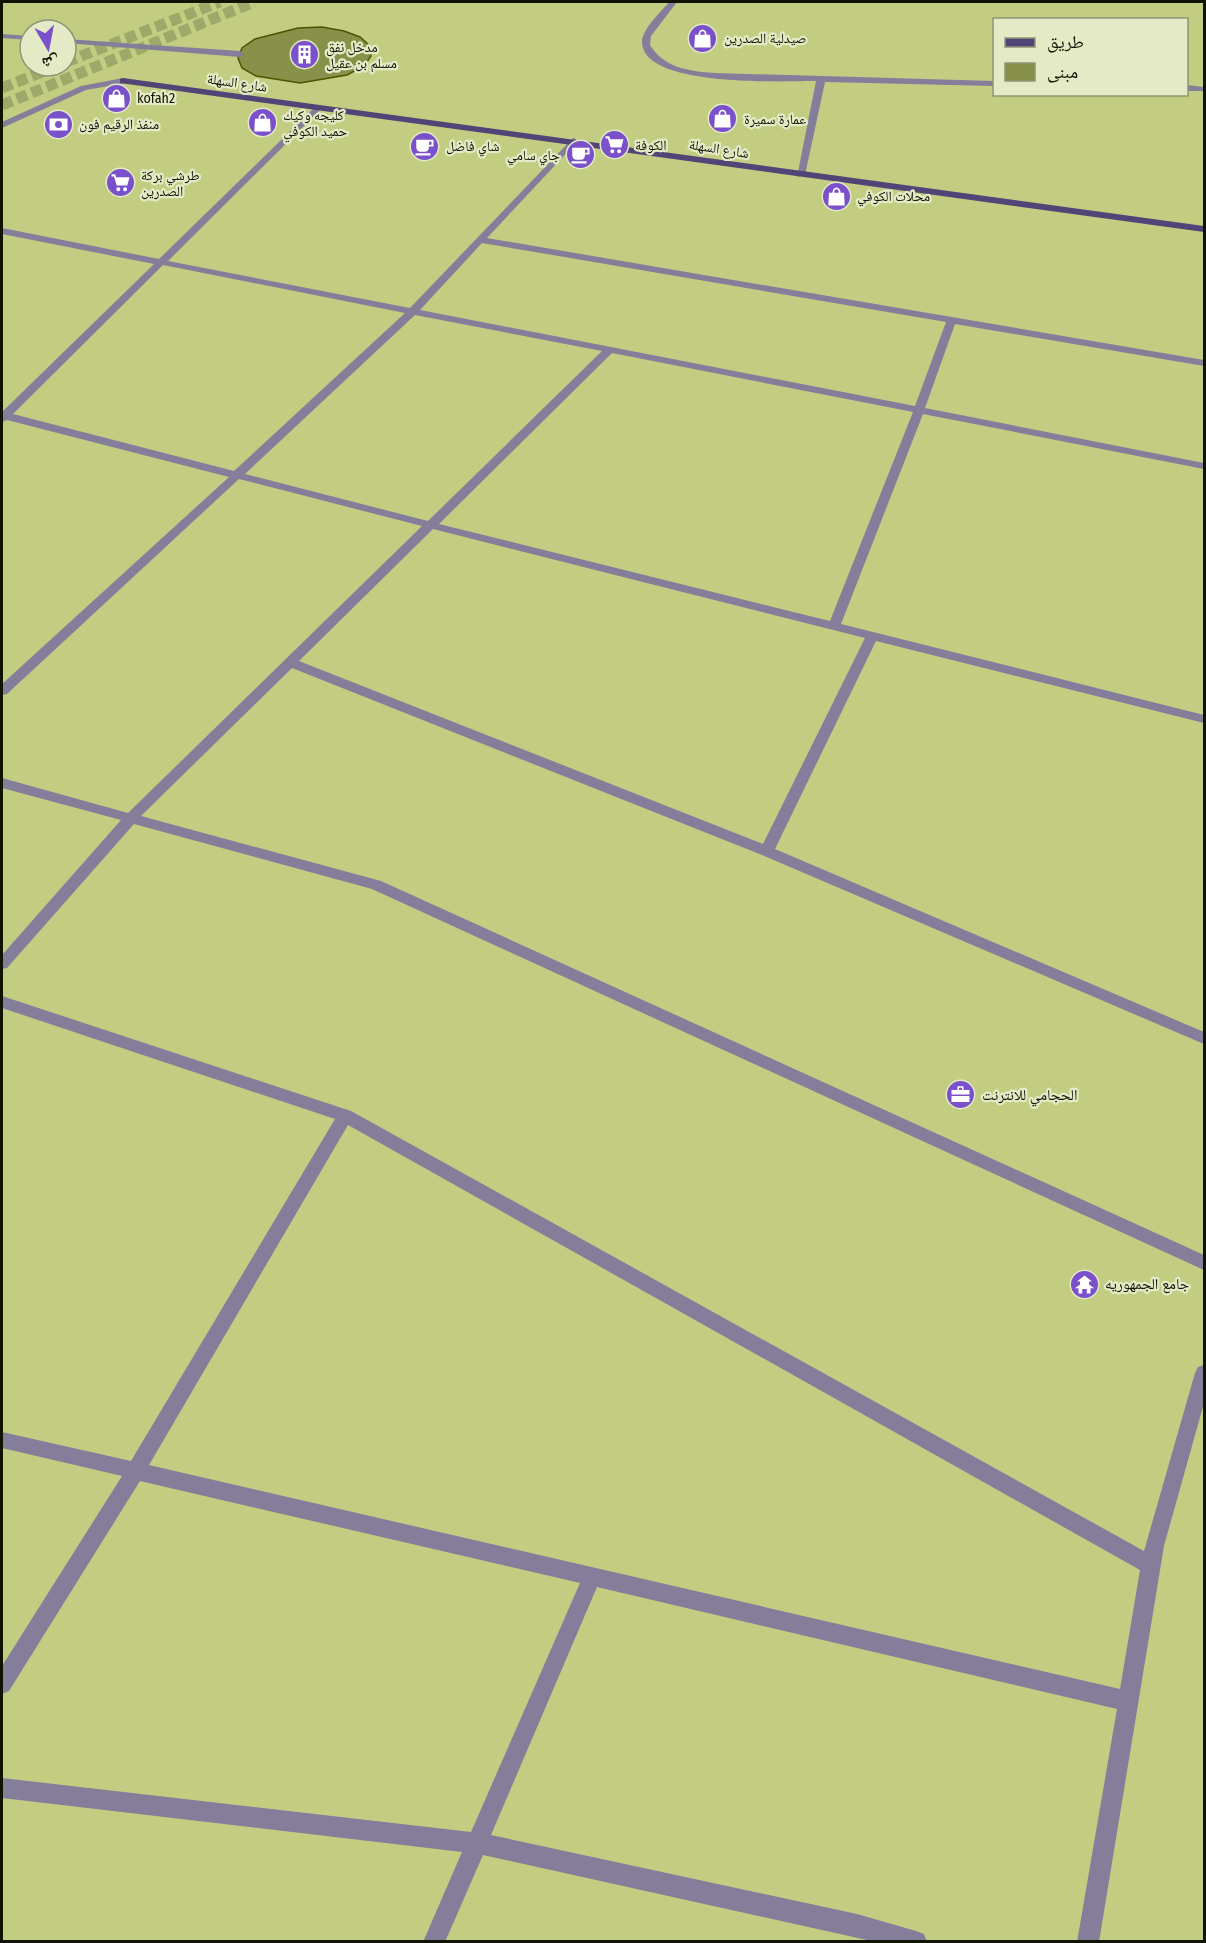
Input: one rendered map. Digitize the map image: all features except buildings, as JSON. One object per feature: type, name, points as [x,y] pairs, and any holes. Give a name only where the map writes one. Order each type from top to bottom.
[{"type":"main road","name":"شارع السهلة","points":[[123,81],[1204,229]]},
{"type":"street","points":[[673,2],[647,36],[649,51],[660,63],[698,75],[993,84]]},
{"type":"street","points":[[2,36],[18,37]]},
{"type":"street","points":[[78,42],[240,54]]},
{"type":"street","points":[[800,175],[821,79]]},
{"type":"street","points":[[2,125],[84,88],[123,81]]},
{"type":"street","points":[[1188,88],[1204,89]]},
{"type":"street","points":[[3,417],[317,108]]},
{"type":"street","points":[[2,137],[32,112]]},
{"type":"street","points":[[2,691],[412,312],[573,141]]},
{"type":"street","points":[[2,231],[1204,466]]},
{"type":"street","points":[[479,240],[1204,363]]},
{"type":"street","points":[[834,627],[952,319]]},
{"type":"street","points":[[2,964],[132,817],[609,350]]},
{"type":"street","points":[[3,417],[1204,719]]},
{"type":"street","points":[[766,851],[872,636]]},
{"type":"street","points":[[290,662],[766,851],[1204,1038]]},
{"type":"street","points":[[2,783],[376,885],[1204,1263]]},
{"type":"street","points":[[2,1002],[345,1116],[1150,1566]]},
{"type":"street","points":[[2,1684],[136,1470],[345,1116]]},
{"type":"street","points":[[1088,1941],[1154,1546],[1204,1373]]},
{"type":"street","points":[[2,1440],[1128,1701]]},
{"type":"street","points":[[434,1941],[592,1577]]},
{"type":"street","points":[[2,1788],[478,1843],[857,1925],[916,1941]]},
{"type":"tunnel","points":[[78,57],[220,2]]},
{"type":"tunnel","points":[[2,105],[254,2]]},
{"type":"tunnel","points":[[2,88],[27,78]]},
{"type":"place","name":"صيدلية الصدرين","points":[[703,38]]},
{"type":"place","name":"مدخل نفق مسلم بن عقيل","points":[[305,55]]},
{"type":"place","name":"kofah2","points":[[116,98]]},
{"type":"place","name":"عمارة سميرة","points":[[723,119]]},
{"type":"place","name":"كليجه وكيك حميد الكوفي","points":[[262,123]]},
{"type":"place","name":"منفذ الرقيم فون","points":[[58,124]]},
{"type":"place","name":"الكوفة","points":[[614,145]]},
{"type":"place","name":"شاي فاضل","points":[[425,146]]},
{"type":"place","name":"جاي سامي","points":[[581,155]]},
{"type":"place","name":"طرشي بركة الصدرين","points":[[120,183]]},
{"type":"place","name":"محلات الكوفي","points":[[836,196]]},
{"type":"place","name":"الحجامي للانترنت","points":[[961,1095]]},
{"type":"place","name":"جامع الجمهوريه","points":[[1084,1284]]}]
